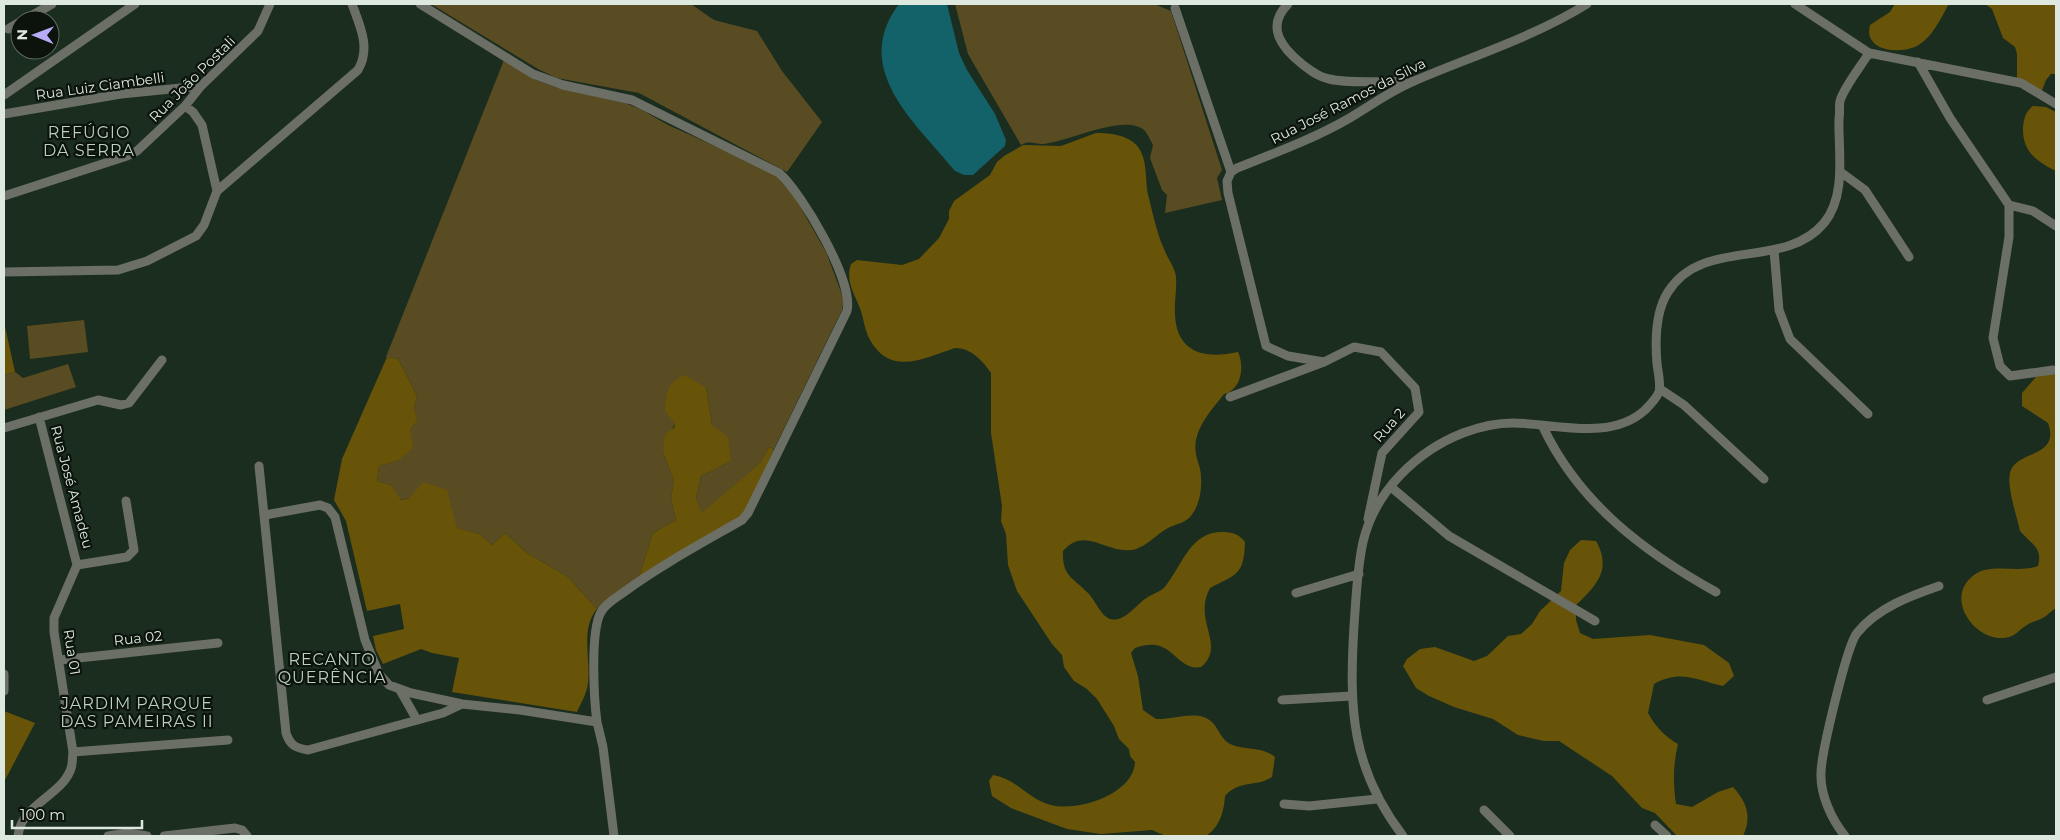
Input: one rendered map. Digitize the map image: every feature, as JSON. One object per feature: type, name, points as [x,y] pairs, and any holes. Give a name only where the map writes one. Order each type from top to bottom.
[{"type":"street","points":[[4,95],[135,4]]},
{"type":"street","name":"Rua João Postali","points":[[4,196],[127,156],[144,145],[258,31],[270,4]]},
{"type":"street","points":[[4,272],[118,270],[147,261],[196,236],[204,225],[217,191],[358,70],[365,53],[364,43],[352,4]]},
{"type":"street","points":[[420,4],[546,80],[632,100],[779,173],[796,191],[830,248],[848,294],[847,311],[748,513],[742,520],[646,576],[605,606],[600,613],[597,623],[594,685],[597,722],[603,746],[614,836]]},
{"type":"street","points":[[1288,4],[1283,9],[1279,20],[1280,41],[1286,51],[1315,74],[1338,80],[1412,81]]},
{"type":"street","name":"Rua José Ramos da Silva","points":[[1231,172],[1299,144],[1348,119],[1386,94],[1412,81],[1531,35],[1587,4]]},
{"type":"street","points":[[1795,4],[1869,52],[2021,83],[2056,104]]},
{"type":"street","points":[[1176,8],[1231,172],[1227,181],[1228,193],[1266,346],[1288,356],[1324,362]]},
{"type":"street","points":[[1403,836],[1377,799],[1360,755],[1352,696],[1359,574],[1363,540],[1376,511],[1390,487],[1411,463],[1434,446],[1464,433],[1492,425],[1514,423],[1578,430],[1626,421],[1642,413],[1654,402],[1660,389],[1655,343],[1659,316],[1666,295],[1677,279],[1693,268],[1711,260],[1774,250],[1811,235],[1826,222],[1842,173],[1838,141],[1840,102],[1869,52]]},
{"type":"street","points":[[1918,62],[1950,118],[2009,205],[2008,237],[1993,338],[2000,366],[2010,376],[2053,370]]},
{"type":"street","name":"Rua Luiz Ciambelli","points":[[4,114],[121,94],[201,86]]},
{"type":"street","points":[[185,106],[193,112],[202,125],[217,191]]},
{"type":"street","points":[[1842,173],[1865,190],[1909,257]]},
{"type":"street","points":[[2009,205],[2033,211],[2056,226]]},
{"type":"street","points":[[1774,250],[1779,310],[1790,339],[1868,414]]},
{"type":"street","name":"Rua 2","points":[[1230,397],[1324,362],[1354,347],[1381,352],[1415,388],[1419,412],[1382,453],[1363,540]]},
{"type":"street","points":[[4,428],[98,400],[121,405],[129,403],[162,360]]},
{"type":"street","points":[[1660,389],[1684,405],[1764,479]]},
{"type":"street","name":"Rua José Amadeu","points":[[39,417],[78,564]]},
{"type":"street","points":[[1543,426],[1557,456],[1601,510],[1672,566],[1716,592]]},
{"type":"street","points":[[259,466],[286,733],[289,742],[297,748],[308,750],[443,713],[462,704]]},
{"type":"street","points":[[1390,487],[1449,536],[1595,621]]},
{"type":"street","points":[[78,564],[127,557],[134,550],[126,501]]},
{"type":"street","points":[[264,515],[310,505],[320,505],[328,508],[335,517],[364,640],[379,674],[389,685],[400,690],[462,704],[520,710],[597,722]]},
{"type":"street","name":"Rua 01","points":[[18,836],[19,828],[26,816],[70,772],[73,752],[60,660],[54,632],[54,618],[78,564]]},
{"type":"street","points":[[1296,594],[1359,574]]},
{"type":"street","points":[[1845,836],[1831,814],[1821,774],[1824,752],[1847,658],[1855,635],[1887,609],[1909,597],[1939,586]]},
{"type":"street","name":"Rua 02","points":[[60,660],[218,642]]},
{"type":"street","points":[[4,674],[4,690]]},
{"type":"street","points":[[1987,700],[2056,677]]},
{"type":"street","points":[[400,690],[417,720]]},
{"type":"street","points":[[1282,700],[1352,696]]},
{"type":"street","points":[[73,752],[228,740]]},
{"type":"street","points":[[1284,804],[1309,806],[1377,799]]},
{"type":"street","points":[[1484,810],[1510,836]]},
{"type":"street","points":[[1655,825],[1667,836]]},
{"type":"street","points":[[164,836],[235,828],[242,830],[247,836]]},
{"type":"street","points":[[108,836],[127,833],[147,836]]},
{"type":"shaded area","points":[[431,4],[691,4],[714,20],[757,31],[782,71],[822,122],[787,172],[639,93],[557,78],[538,69]]},
{"type":"shaded area","points":[[955,4],[1154,4],[1171,11],[1222,170],[1217,178],[1222,200],[1165,213],[1167,195],[1162,190],[1150,158],[1153,145],[1145,131],[1136,126],[1110,126],[1053,142],[1043,144],[1029,142],[1021,145],[968,54]]},
{"type":"shaded area","points":[[1895,4],[1949,4],[1936,27],[1923,42],[1910,49],[1884,49],[1872,41],[1869,34],[1870,25],[1890,12]]},
{"type":"shaded area","points":[[1985,4],[2056,4],[2056,74],[2051,74],[2046,80],[2041,93],[2017,82],[2017,54],[2015,47],[2003,38],[1992,9]]},
{"type":"shaded area","points":[[504,60],[536,80],[555,87],[625,103],[642,110],[668,125],[755,164],[776,176],[794,196],[826,252],[844,300],[842,310],[774,449],[769,447],[760,463],[702,514],[696,498],[701,476],[731,461],[712,425],[706,388],[675,423],[663,452],[674,481],[671,498],[676,520],[653,533],[639,577],[597,609],[568,577],[527,553],[505,533],[492,545],[480,534],[456,528],[410,498],[400,500],[391,485],[377,481],[379,466],[397,461],[410,430],[418,420],[414,409],[417,396],[398,359],[386,357]]},
{"type":"shaded area","points":[[2033,106],[2046,107],[2056,112],[2056,171],[2037,159],[2025,143],[2023,135],[2024,121],[2027,112]]},
{"type":"shaded area","points":[[1096,133],[1113,134],[1130,140],[1138,147],[1144,159],[1148,192],[1155,224],[1175,273],[1175,315],[1181,338],[1187,346],[1205,354],[1215,355],[1238,352],[1241,364],[1238,383],[1230,392],[1224,394],[1216,404],[1204,421],[1196,440],[1195,446],[1201,472],[1201,487],[1198,503],[1190,517],[1170,527],[1136,549],[1122,550],[1087,540],[1071,544],[1063,551],[1064,566],[1070,576],[1088,593],[1104,615],[1115,620],[1125,616],[1145,599],[1165,587],[1189,550],[1203,537],[1211,533],[1229,532],[1238,535],[1245,542],[1243,562],[1237,572],[1210,588],[1205,611],[1211,650],[1208,659],[1201,667],[1188,666],[1167,650],[1155,645],[1135,648],[1131,653],[1138,676],[1143,710],[1156,719],[1201,716],[1213,723],[1230,744],[1265,751],[1275,757],[1272,777],[1260,782],[1236,787],[1225,796],[1224,807],[1218,823],[1206,836],[1166,836],[1152,830],[1101,834],[1067,829],[1011,808],[992,796],[989,781],[993,775],[1009,781],[1036,799],[1051,805],[1075,806],[1089,803],[1115,792],[1132,773],[1135,762],[1130,756],[1129,749],[1119,739],[1114,726],[1097,699],[1087,689],[1074,681],[1064,667],[1062,655],[1052,644],[1017,591],[1008,565],[1006,534],[1001,521],[1002,506],[991,433],[991,373],[971,352],[955,348],[909,362],[888,358],[878,351],[870,340],[849,277],[851,264],[857,260],[902,265],[919,259],[939,238],[949,219],[949,211],[954,201],[990,175],[997,162],[1004,156],[1023,145],[1061,146]]},
{"type":"shaded area","points":[[84,320],[88,352],[30,359],[27,326]]},
{"type":"shaded area","points":[[4,322],[15,372],[4,375]]},
{"type":"shaded area","points":[[387,357],[398,359],[417,396],[414,409],[418,420],[410,430],[413,448],[397,461],[379,466],[377,481],[391,485],[401,500],[410,498],[423,482],[447,490],[457,528],[480,534],[492,545],[505,533],[527,553],[568,577],[597,609],[592,617],[587,635],[589,673],[587,687],[577,712],[452,692],[459,658],[421,649],[383,664],[376,650],[373,636],[404,629],[400,604],[367,611],[346,521],[334,500],[342,459]]},
{"type":"shaded area","points":[[68,364],[76,387],[4,410],[4,375],[15,372],[23,378]]},
{"type":"shaded area","points":[[2056,373],[2056,608],[2014,635],[2004,638],[1993,637],[1973,625],[1966,616],[1962,605],[1962,594],[1965,584],[1981,571],[1988,569],[2022,569],[2038,566],[2039,554],[2035,546],[2020,531],[2009,483],[2011,470],[2015,464],[2044,448],[2050,434],[2048,423],[2022,406],[2022,393],[2036,377]]},
{"type":"shaded area","points":[[685,375],[706,388],[712,425],[728,437],[731,461],[701,476],[696,498],[702,513],[760,463],[769,447],[774,449],[747,509],[740,516],[639,577],[653,533],[676,520],[671,498],[674,481],[663,452],[665,434],[674,428],[675,423],[665,411],[666,399],[671,385],[674,381]]},
{"type":"shaded area","points":[[1581,540],[1596,541],[1603,560],[1600,576],[1596,583],[1576,605],[1576,620],[1580,633],[1593,639],[1650,635],[1704,645],[1729,663],[1734,676],[1723,686],[1680,676],[1654,684],[1648,713],[1661,731],[1678,744],[1674,774],[1676,804],[1692,807],[1718,792],[1733,787],[1742,798],[1747,810],[1746,829],[1743,836],[1677,836],[1655,813],[1642,808],[1612,776],[1559,741],[1544,741],[1518,735],[1493,719],[1454,707],[1429,696],[1416,688],[1403,666],[1407,659],[1420,649],[1435,647],[1474,661],[1487,656],[1508,636],[1521,634],[1532,624],[1540,611],[1561,591],[1564,563],[1570,550]]},
{"type":"shaded area","points":[[4,711],[35,723],[4,782]]},
{"type":"water","points":[[899,4],[947,4],[959,53],[967,70],[995,114],[1006,140],[1005,146],[973,175],[964,175],[955,171],[907,114],[894,94],[885,73],[882,51],[886,28]]},
{"type":"district","name":"REFÚGIO DA SERRA","points":[[89,141]]},
{"type":"district","name":"RECANTO QUERÊNCIA","points":[[332,668]]},
{"type":"district","name":"JARDIM PARQUE DAS PAMEIRAS II","points":[[137,712]]}]
